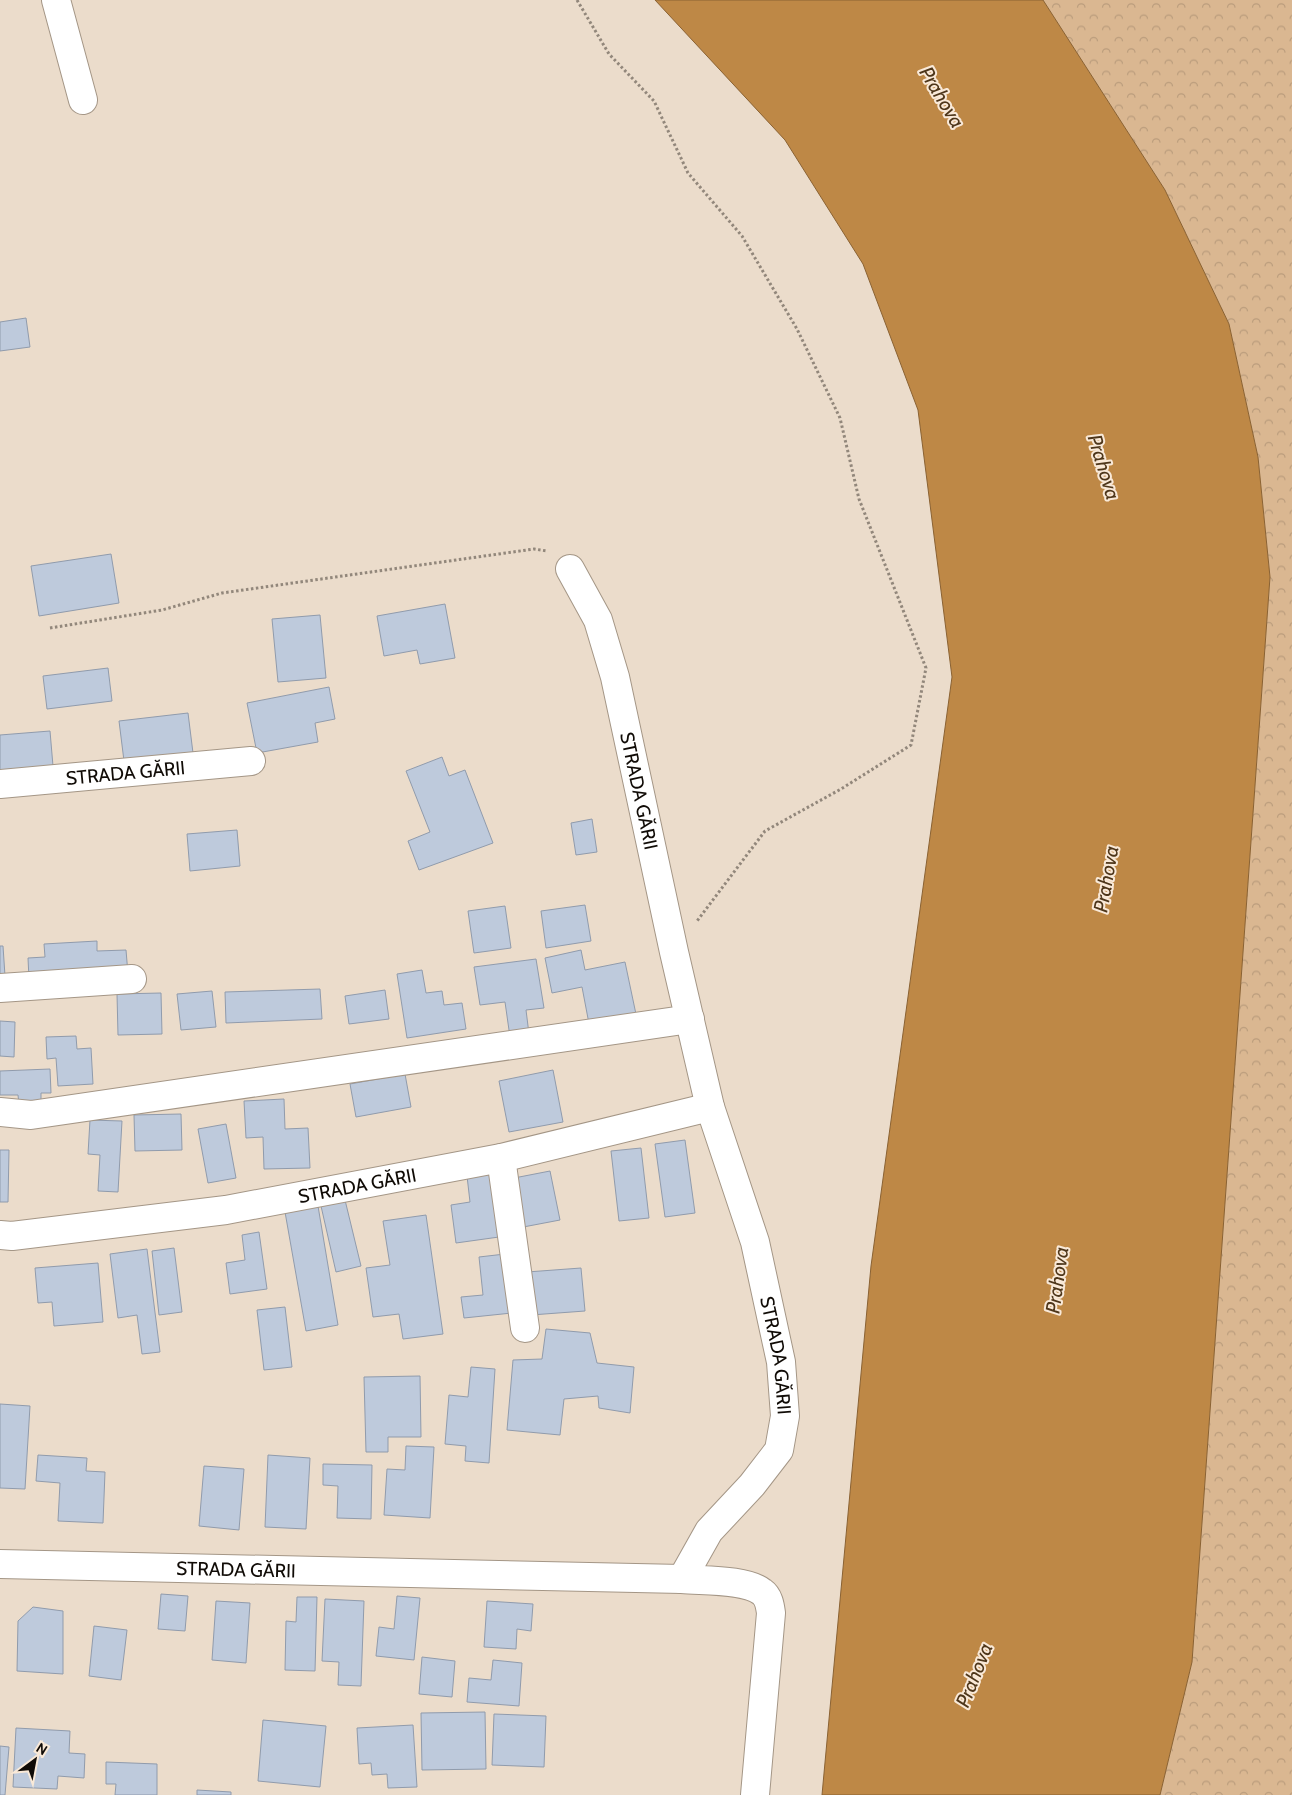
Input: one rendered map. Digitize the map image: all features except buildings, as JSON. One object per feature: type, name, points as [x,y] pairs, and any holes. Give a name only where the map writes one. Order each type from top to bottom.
[{"type":"street","points":[[56,0],[82,100]]},
{"type":"street","name":"STRADA GĂRII","points":[[570,569],[598,620],[615,677],[674,952],[710,1107],[755,1242],[781,1362],[785,1416],[779,1450],[752,1485],[709,1531],[682,1579]]},
{"type":"street","name":"STRADA GĂRII","points":[[0,784],[251,761]]},
{"type":"street","points":[[0,988],[132,979]]},
{"type":"street","points":[[0,1112],[31,1115],[690,1020]]},
{"type":"street","name":"STRADA GĂRII","points":[[0,1235],[12,1236],[226,1210],[501,1158],[710,1107]]},
{"type":"street","points":[[501,1158],[525,1328]]},
{"type":"street","name":"STRADA GĂRII","points":[[0,1564],[682,1579],[741,1584],[762,1592],[769,1602],[771,1613],[755,1795]]},
{"type":"path","points":[[577,0],[609,54],[654,101],[688,174],[742,236],[796,329],[840,418],[859,499],[926,668],[911,745],[841,789],[765,831],[674,952]]},
{"type":"path","points":[[50,628],[162,610],[222,593],[534,549],[553,552],[570,569]]},
{"type":"green space","points":[[1043,0],[1292,0],[1292,1795],[1160,1795],[1192,1662],[1270,577],[1258,457],[1229,324],[1165,190]]},
{"type":"water","name":"Prahova","points":[[655,0],[1043,0],[1165,190],[1229,324],[1258,457],[1270,577],[1192,1662],[1160,1795],[822,1795],[871,1266],[952,677],[918,410],[863,264],[785,140]]}]
